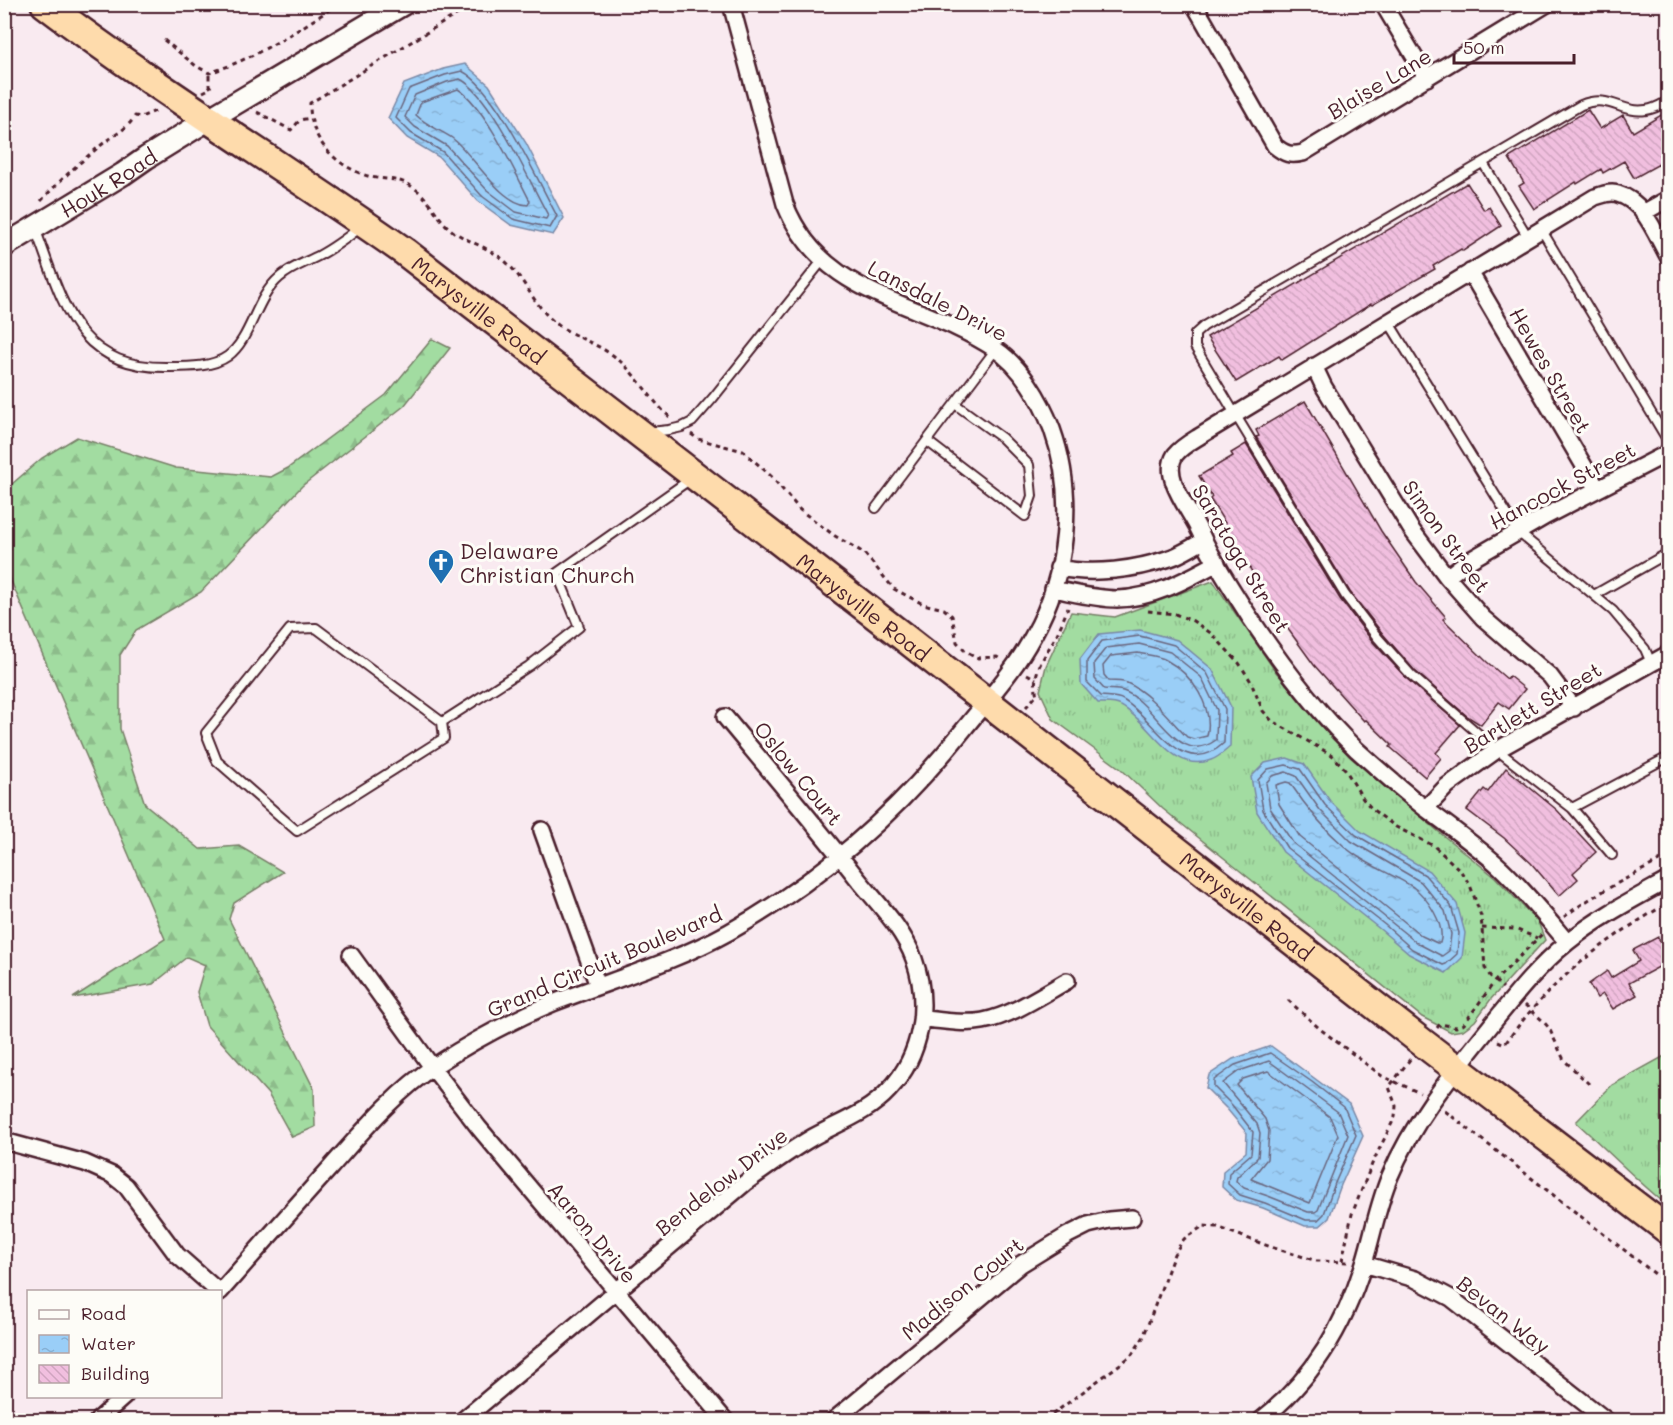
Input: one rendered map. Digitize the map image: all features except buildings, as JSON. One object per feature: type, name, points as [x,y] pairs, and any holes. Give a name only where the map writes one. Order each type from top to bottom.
[{"type":"highway","name":"Marysville Road","points":[[45,4],[84,34],[405,252],[696,475],[1423,1043],[1668,1230]]},
{"type":"street","name":"Houk Road","points":[[4,246],[209,119],[404,4]]},
{"type":"street","name":"Lansdale Drive","points":[[732,4],[785,204],[792,223],[807,244],[837,273],[996,349],[1010,361],[1030,386],[1052,430],[1062,468],[1066,508],[1065,546],[1053,590],[1034,636],[1013,668],[985,702]]},
{"type":"street","name":"Blaise Lane","points":[[1194,4],[1275,146],[1284,153],[1292,155],[1303,153],[1547,4]]},
{"type":"street","points":[[1383,4],[1427,78]]},
{"type":"street","name":"Saratoga Street","points":[[1567,942],[1527,894],[1501,868],[1356,748],[1305,695],[1268,645],[1204,541],[1177,491],[1171,474],[1172,463],[1184,446],[1595,197],[1617,193],[1633,201],[1643,213],[1668,256]]},
{"type":"street","points":[[1643,213],[1668,199]]},
{"type":"street","name":"Hewes Street","points":[[1470,272],[1597,488]]},
{"type":"street","name":"Simon Street","points":[[1314,366],[1324,387],[1411,529],[1447,577],[1483,618],[1550,676],[1574,708]]},
{"type":"street","name":"Hancock Street","points":[[1447,577],[1465,563],[1518,532],[1597,488],[1668,453]]},
{"type":"street","points":[[1058,568],[1074,571],[1110,570],[1149,564],[1173,557],[1204,541]]},
{"type":"street","points":[[1053,590],[1070,600],[1141,596],[1164,590],[1217,563]]},
{"type":"street","name":"Bartlett Street","points":[[1426,808],[1448,786],[1497,750],[1668,654]]},
{"type":"street","name":"Grand Circuit Boulevard","points":[[222,1290],[369,1124],[432,1067],[494,1030],[550,1004],[648,969],[727,933],[803,886],[873,829],[919,783],[985,702]]},
{"type":"street","name":"Oslow Court","points":[[725,717],[840,856]]},
{"type":"street","points":[[543,830],[598,986]]},
{"type":"street","name":"Bendelow Drive","points":[[463,1420],[745,1183],[813,1137],[862,1113],[891,1089],[906,1067],[918,1041],[922,1019],[923,1000],[919,973],[905,939],[840,856]]},
{"type":"street","points":[[1261,1420],[1299,1386],[1337,1331],[1352,1299],[1364,1264],[1389,1179],[1411,1133],[1456,1068],[1514,996],[1567,942],[1615,909],[1668,880]]},
{"type":"street","name":"Aaron Drive","points":[[351,955],[479,1128],[725,1420]]},
{"type":"street","points":[[922,1019],[981,1021],[1011,1012],[1067,981]]},
{"type":"street","points":[[4,1141],[85,1163],[112,1175],[126,1186],[177,1255],[218,1290]]},
{"type":"street","name":"Madison Court","points":[[834,1420],[1021,1264],[1088,1225],[1132,1218]]},
{"type":"street","name":"Bevan Way","points":[[1364,1264],[1415,1279],[1451,1298],[1586,1414],[1606,1420]]},
{"type":"street","points":[[98,1420],[123,1398]]},
{"type":"lane","points":[[1612,855],[1572,808],[1497,750],[1411,675],[1378,638],[1345,595],[1235,414],[1196,347],[1195,334],[1204,326],[1589,101],[1598,100],[1644,111],[1656,108],[1668,101]]},
{"type":"lane","points":[[1483,163],[1535,233],[1668,441]]},
{"type":"lane","points":[[35,228],[60,294],[80,332],[104,353],[121,360],[159,368],[214,363],[231,354],[242,340],[265,292],[282,275],[333,248],[365,224]]},
{"type":"lane","points":[[640,433],[682,427],[692,422],[822,261]]},
{"type":"lane","points":[[1388,321],[1518,532],[1614,611],[1645,649],[1651,663]]},
{"type":"lane","points":[[876,508],[996,349]]},
{"type":"lane","points":[[927,441],[1025,516],[1032,496],[1029,465],[1002,438],[955,404]]},
{"type":"lane","points":[[442,722],[529,666],[579,627],[557,573],[696,475]]},
{"type":"lane","points":[[1594,595],[1668,553]]},
{"type":"lane","points":[[316,628],[442,722],[444,738],[297,831],[217,761],[206,733],[290,629],[316,628]]},
{"type":"lane","points":[[1572,808],[1668,757]]},
{"type":"path","points":[[164,40],[196,66],[209,73],[261,52],[338,4]]},
{"type":"path","points":[[474,4],[310,103],[310,118],[322,144],[331,156],[372,177],[411,186],[455,232],[509,264],[534,301],[558,324],[612,354],[625,366],[660,409],[682,427],[698,439],[743,451],[771,476],[800,510],[835,536],[864,553],[894,589],[923,604],[945,609],[952,616],[957,642],[963,650],[978,658],[997,657],[1036,679]]},
{"type":"path","points":[[37,205],[100,146],[130,124],[135,116],[141,117],[212,88],[209,85],[209,73]]},
{"type":"path","points":[[291,130],[300,120],[310,118]]},
{"type":"path","points":[[1070,600],[1074,608]]},
{"type":"path","points":[[1015,725],[1029,702],[1037,695],[1035,688],[1040,663],[1056,636],[1070,600]]},
{"type":"path","points":[[1139,611],[1175,614],[1193,621],[1212,634],[1227,648],[1250,680],[1263,711],[1272,721],[1332,755],[1345,769],[1354,786],[1372,810],[1396,827],[1434,846],[1460,870],[1470,885],[1481,916],[1485,968],[1495,981],[1549,1028],[1564,1060],[1589,1084]]},
{"type":"path","points":[[1506,1044],[1531,1010],[1562,977],[1599,946],[1668,903]]},
{"type":"path","points":[[1482,928],[1515,929],[1537,938]]},
{"type":"path","points":[[1288,1000],[1355,1056],[1382,1076],[1416,1090],[1668,1284]]},
{"type":"path","points":[[1342,1261],[1352,1215],[1372,1164],[1395,1117],[1396,1106],[1389,1087],[1423,1043]]},
{"type":"path","points":[[1045,1420],[1131,1356],[1143,1338],[1174,1254],[1184,1239],[1203,1226],[1217,1227],[1317,1261],[1364,1264]]},
{"type":"green space","points":[[432,339],[450,348],[404,406],[302,486],[201,592],[136,630],[120,655],[120,729],[145,804],[200,849],[239,846],[283,872],[234,903],[229,919],[314,1089],[315,1127],[292,1137],[268,1094],[207,1026],[197,992],[205,965],[187,957],[153,984],[73,998],[165,939],[5,567],[5,490],[42,458],[77,437],[176,468],[271,477],[288,468],[386,395]]},
{"type":"green space","points":[[1213,581],[1276,672],[1349,756],[1495,877],[1538,922],[1545,940],[1491,999],[1475,1021],[1463,1030],[1451,1032],[1422,1017],[1163,809],[1121,769],[1053,719],[1040,691],[1046,666],[1071,612],[1115,617]]},
{"type":"green space","points":[[1668,1054],[1668,1206],[1576,1122],[1612,1085]]},
{"type":"water","points":[[465,64],[489,85],[526,143],[564,218],[553,235],[511,225],[478,201],[439,157],[407,138],[388,118],[404,84],[443,69]]},
{"type":"water","points":[[1140,630],[1177,640],[1212,669],[1231,707],[1230,747],[1216,758],[1197,763],[1173,754],[1132,714],[1116,704],[1098,703],[1081,684],[1080,659],[1099,634]]},
{"type":"water","points":[[1287,758],[1304,764],[1330,801],[1360,831],[1429,871],[1457,904],[1465,933],[1462,958],[1446,973],[1409,954],[1283,852],[1257,812],[1251,777],[1265,763]]},
{"type":"water","points":[[1271,1046],[1349,1104],[1363,1136],[1329,1218],[1320,1226],[1305,1226],[1263,1208],[1236,1200],[1222,1187],[1223,1171],[1246,1152],[1247,1133],[1206,1088],[1209,1075],[1233,1059]]},
{"type":"place","name":"Delaware Christian Church","points":[[441,585]]}]
